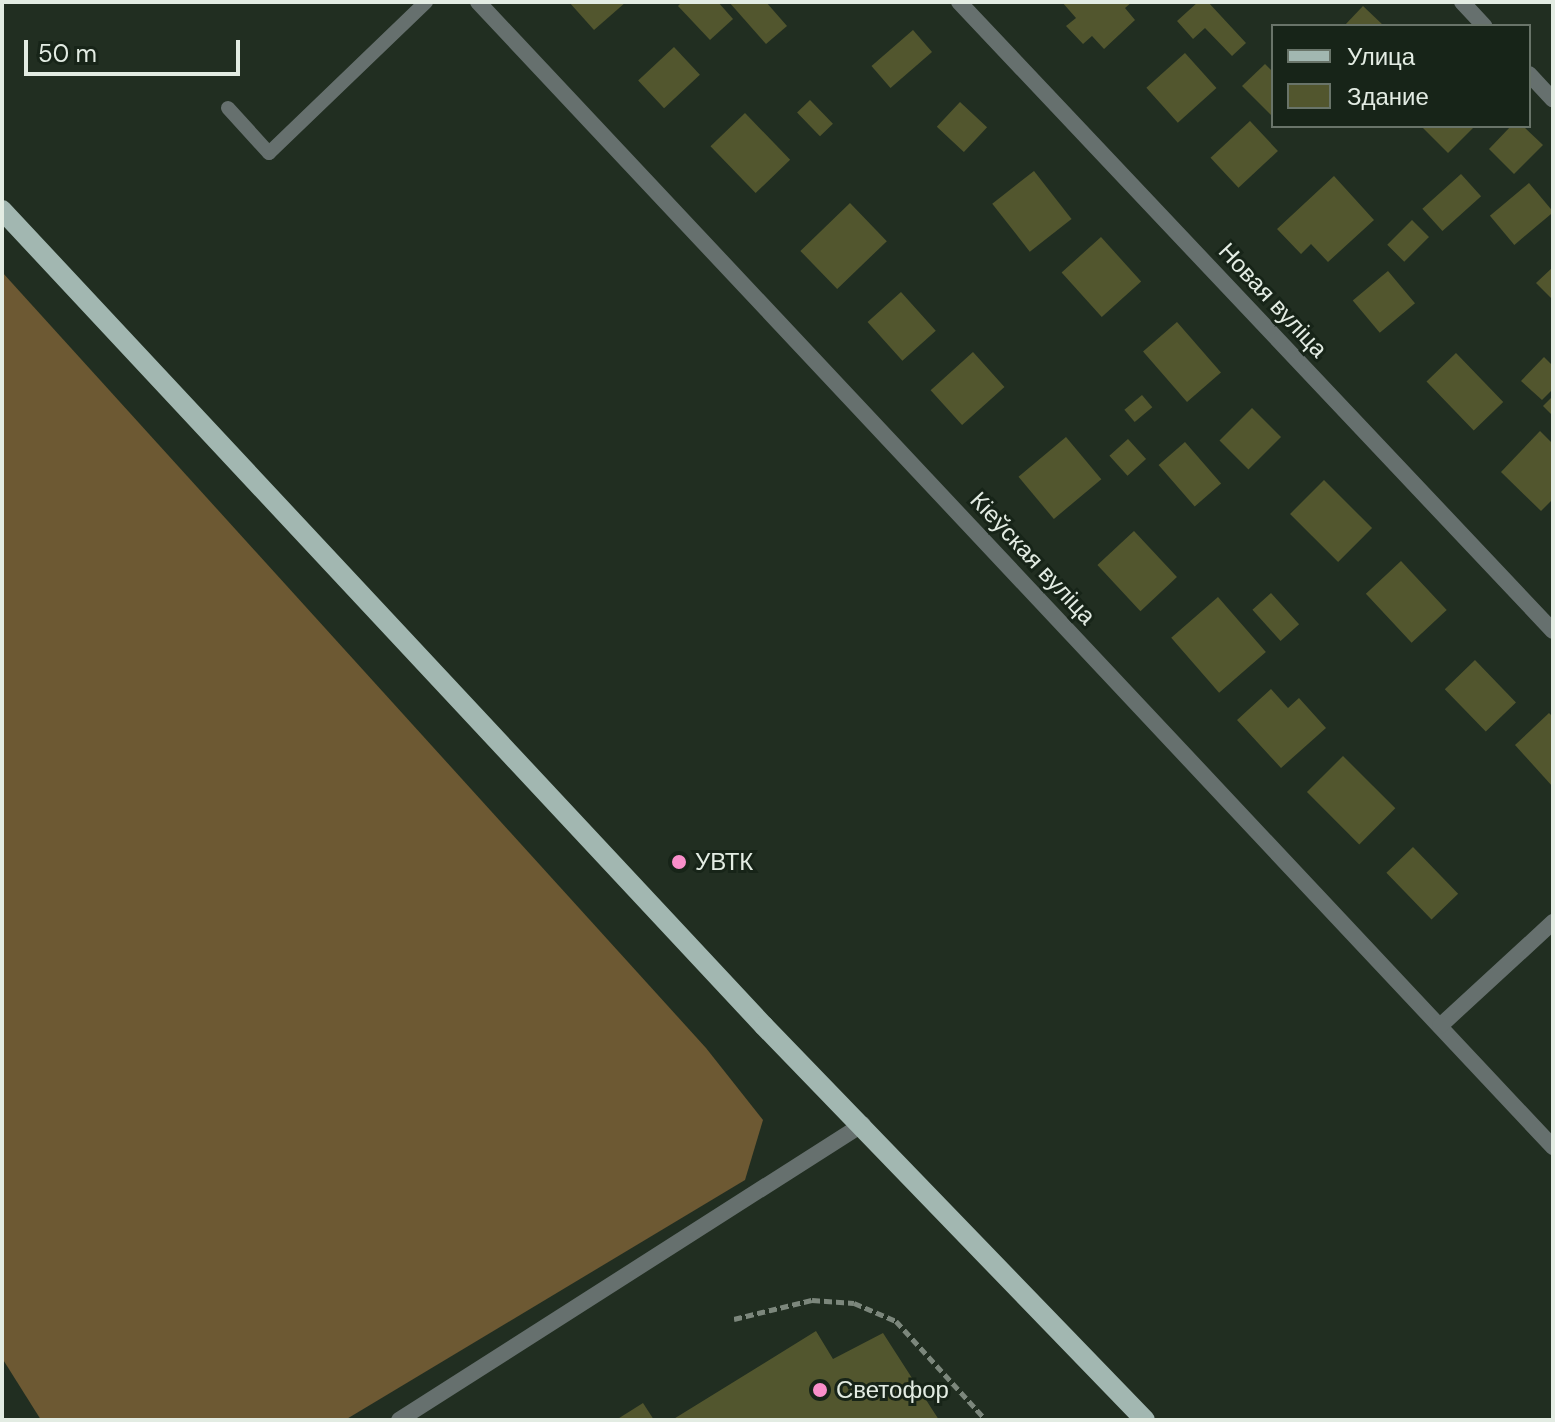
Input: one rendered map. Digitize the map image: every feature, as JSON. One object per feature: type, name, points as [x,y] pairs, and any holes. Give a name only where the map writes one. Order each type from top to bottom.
[{"type":"main road","points":[[2,210],[764,1026],[863,1124],[1145,1420]]},
{"type":"street","name":"Кіеўская вуліца","points":[[478,2],[1440,1026],[1550,1139]]},
{"type":"street","name":"Новая вуліца","points":[[959,2],[1553,631]]},
{"type":"street","points":[[1462,2],[1482,24]]},
{"type":"street","points":[[1531,76],[1553,100]]},
{"type":"street","points":[[1440,1026],[1553,922]]},
{"type":"street","points":[[399,1420],[863,1124]]},
{"type":"lane","points":[[228,108],[269,153],[426,2]]},
{"type":"path","points":[[734,1319],[812,1300],[854,1303],[896,1321],[986,1420]]},
{"type":"shaded area","points":[[2,272],[706,1048],[763,1120],[745,1180],[345,1420],[41,1420],[2,1358]]},
{"type":"building","points":[[569,2],[626,2],[594,30]]},
{"type":"building","points":[[682,2],[718,2],[733,19],[710,40],[678,6]]},
{"type":"building","points":[[729,2],[766,2],[787,26],[766,44]]},
{"type":"building","points":[[1062,2],[1132,2],[1125,8],[1135,20],[1104,49],[1092,36],[1083,44],[1066,26],[1076,18]]},
{"type":"building","points":[[1198,2],[1208,2],[1246,43],[1232,56],[1205,28],[1193,39],[1177,21]]},
{"type":"building","points":[[1363,6],[1382,24],[1346,24]]},
{"type":"building","points":[[913,30],[932,52],[891,88],[871,66]]},
{"type":"building","points":[[674,47],[700,75],[664,108],[638,80]]},
{"type":"building","points":[[1185,53],[1216,88],[1178,123],[1146,88]]},
{"type":"building","points":[[1265,64],[1271,70],[1271,115],[1242,86]]},
{"type":"building","points":[[810,100],[833,124],[820,136],[797,113]]},
{"type":"building","points":[[960,102],[987,127],[964,152],[937,127]]},
{"type":"building","points":[[745,113],[790,160],[756,193],[710,146]]},
{"type":"building","points":[[1250,121],[1278,151],[1238,188],[1211,158]]},
{"type":"building","points":[[1423,128],[1473,128],[1448,153]]},
{"type":"building","points":[[1509,128],[1525,128],[1543,145],[1514,174],[1489,149]]},
{"type":"building","points":[[1034,171],[1072,219],[1030,252],[992,204]]},
{"type":"building","points":[[1461,174],[1481,196],[1442,231],[1422,209]]},
{"type":"building","points":[[1334,176],[1374,220],[1328,262],[1311,244],[1301,254],[1277,229]]},
{"type":"building","points":[[1529,183],[1553,212],[1514,245],[1490,216]]},
{"type":"building","points":[[850,203],[887,241],[837,289],[800,251]]},
{"type":"building","points":[[1412,220],[1429,237],[1404,262],[1387,245]]},
{"type":"building","points":[[1101,237],[1141,282],[1102,317],[1062,272]]},
{"type":"building","points":[[1553,267],[1553,300],[1536,283]]},
{"type":"building","points":[[1388,271],[1415,303],[1380,333],[1353,301]]},
{"type":"building","points":[[901,292],[936,331],[902,361],[868,322]]},
{"type":"building","points":[[1177,322],[1221,373],[1187,402],[1143,352]]},
{"type":"building","points":[[973,352],[1004,387],[962,425],[931,390]]},
{"type":"building","points":[[1456,353],[1503,402],[1474,430],[1427,381]]},
{"type":"building","points":[[1544,357],[1553,366],[1553,389],[1542,400],[1521,381]]},
{"type":"building","points":[[1142,395],[1152,407],[1135,422],[1124,410]]},
{"type":"building","points":[[1553,396],[1553,416],[1543,406]]},
{"type":"building","points":[[1252,408],[1281,437],[1248,470],[1219,441]]},
{"type":"building","points":[[1540,431],[1553,444],[1553,499],[1541,511],[1501,472]]},
{"type":"building","points":[[1066,437],[1101,479],[1054,519],[1019,477]]},
{"type":"building","points":[[1128,439],[1146,459],[1127,476],[1109,456]]},
{"type":"building","points":[[1185,442],[1221,484],[1195,506],[1159,465]]},
{"type":"building","points":[[1324,480],[1372,528],[1338,562],[1290,514]]},
{"type":"building","points":[[1134,531],[1177,577],[1140,611],[1097,565]]},
{"type":"building","points":[[1401,561],[1447,610],[1412,643],[1366,594]]},
{"type":"building","points":[[1271,593],[1299,624],[1281,641],[1252,610]]},
{"type":"building","points":[[1218,597],[1266,652],[1219,693],[1171,638]]},
{"type":"building","points":[[1475,660],[1516,702],[1486,732],[1445,689]]},
{"type":"building","points":[[1271,689],[1288,708],[1299,698],[1326,728],[1281,768],[1237,720]]},
{"type":"building","points":[[1549,713],[1553,717],[1553,787],[1515,745]]},
{"type":"building","points":[[1343,756],[1395,808],[1359,844],[1307,792]]},
{"type":"building","points":[[1413,847],[1458,894],[1432,919],[1386,873]]},
{"type":"building","name":"Светофор","points":[[816,1331],[833,1359],[883,1333],[939,1420],[672,1420]]},
{"type":"building","points":[[643,1403],[654,1420],[616,1420]]},
{"type":"place","name":"УВТК","points":[[679,862]]},
{"type":"place","name":"Светофор","points":[[820,1390]]}]
